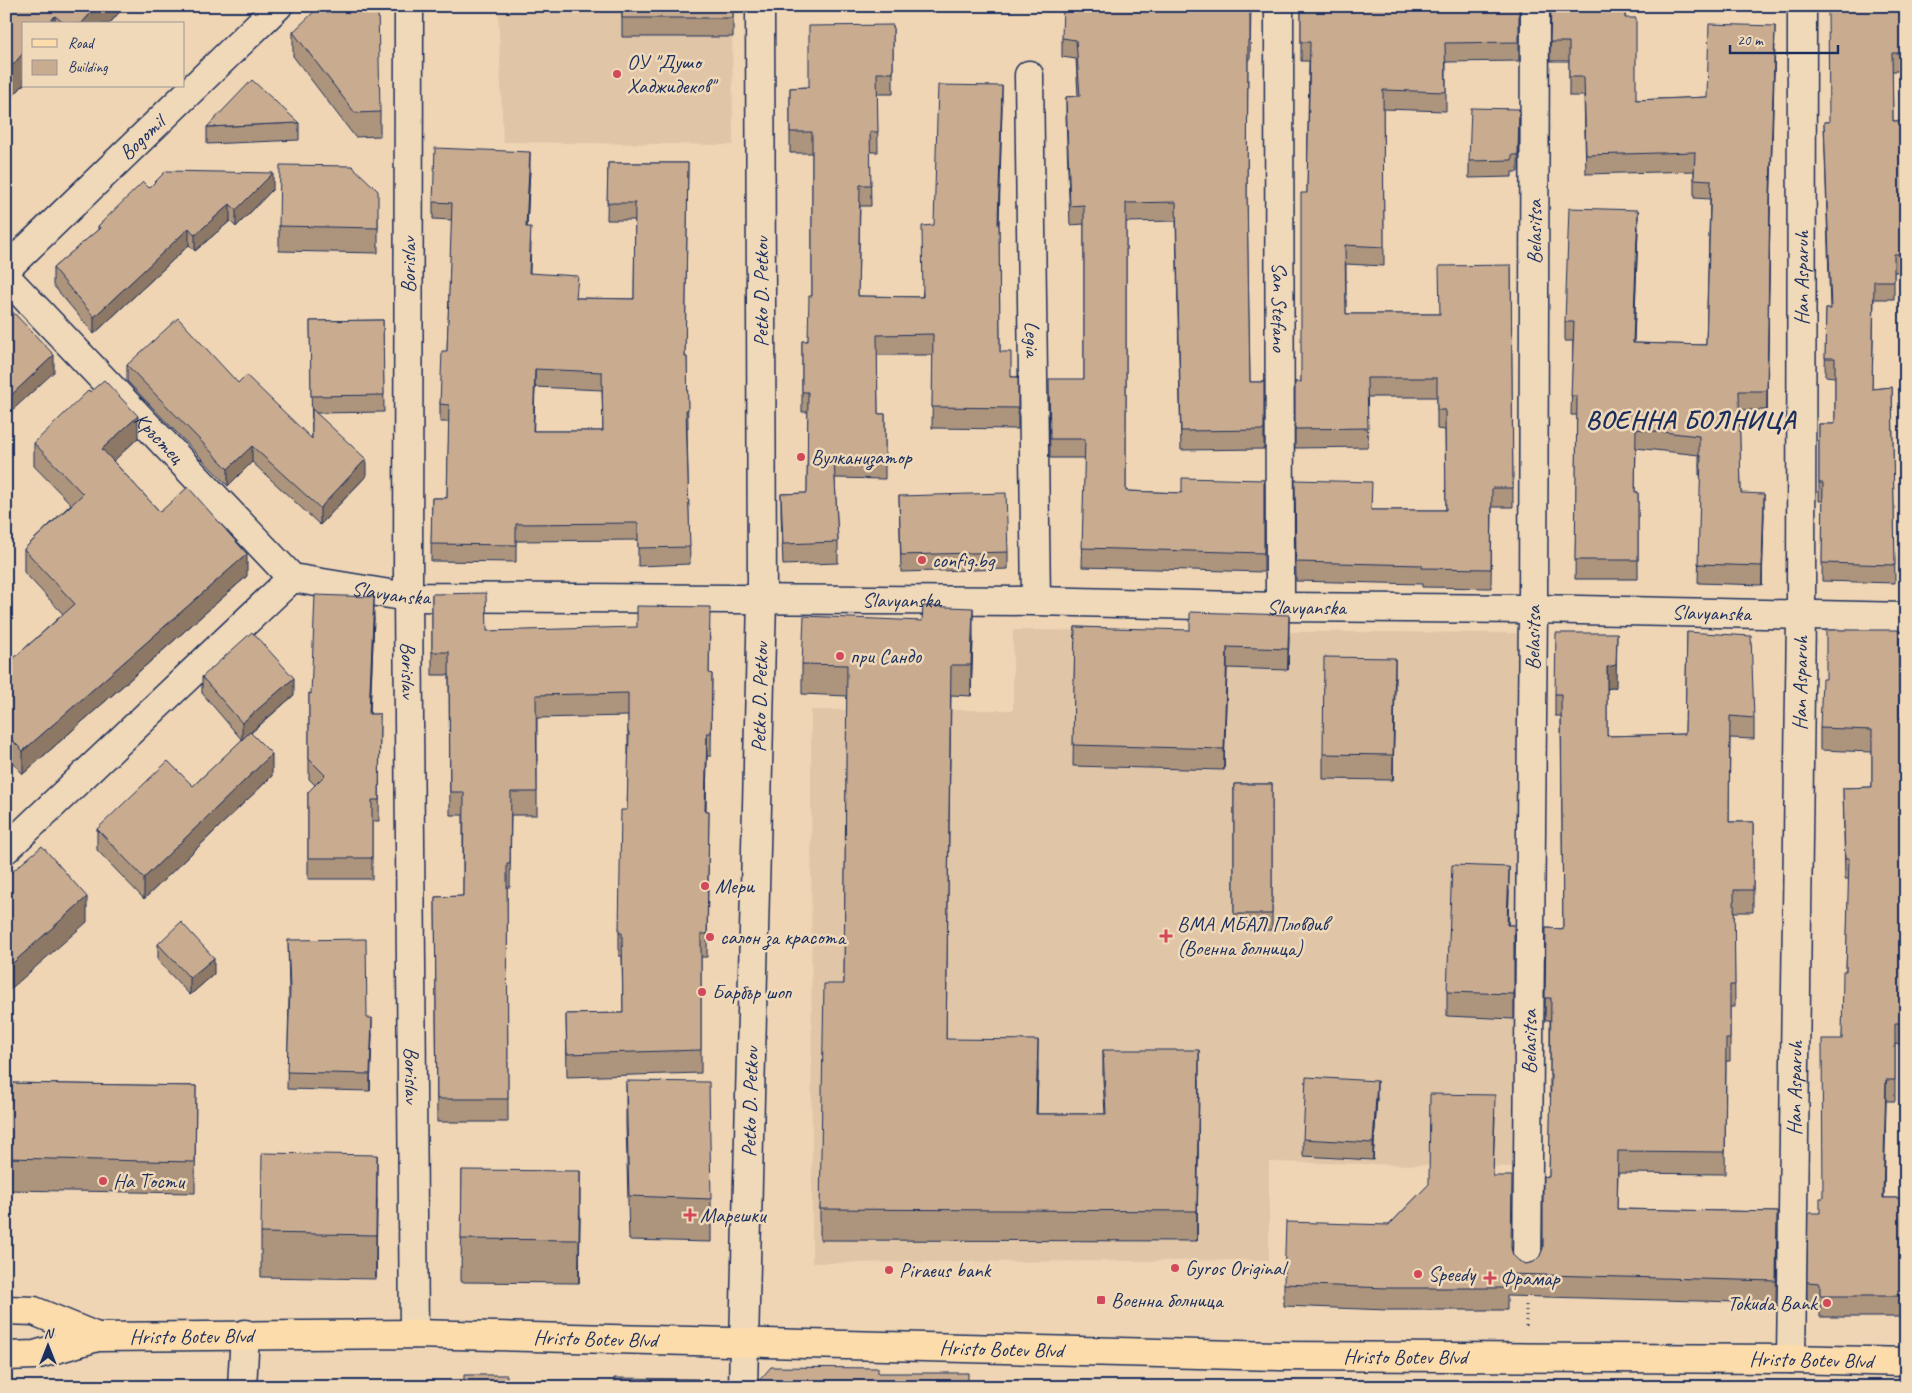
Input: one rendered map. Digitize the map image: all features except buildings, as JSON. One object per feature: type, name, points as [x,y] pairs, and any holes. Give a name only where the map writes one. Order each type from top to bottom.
[{"type":"main road","name":"Hristo Botev Blvd","points":[[6,1310],[34,1311],[97,1337]]},
{"type":"main road","name":"Hristo Botev Blvd","points":[[6,1356],[35,1355],[97,1337],[245,1334],[414,1334],[1278,1356],[1791,1359],[1906,1362]]},
{"type":"street","name":"Bogomil","points":[[6,269],[278,6]]},
{"type":"street","name":"Borislav","points":[[409,6],[408,597],[414,1334]]},
{"type":"street","name":"Petko D. Petkov","points":[[743,1387],[762,599],[760,6]]},
{"type":"street","name":"San Stefano","points":[[1279,6],[1280,607]]},
{"type":"street","name":"Belasitsa","points":[[1527,1270],[1536,6]]},
{"type":"street","name":"Han Asparuh","points":[[1791,1359],[1801,616],[1802,6]]},
{"type":"street","name":"Legia","points":[[1029,75],[1036,602]]},
{"type":"street","name":"Кръстец","points":[[6,278],[292,578]]},
{"type":"street","name":"Slavyanska","points":[[292,578],[408,597],[1036,602],[1280,607],[1533,609],[1906,617]]},
{"type":"street","points":[[6,849],[292,578]]},
{"type":"street","points":[[242,1387],[245,1334]]},
{"type":"path","points":[[1525,1357],[1527,1270]]},
{"type":"shaded area","name":"ОУ \"Душо Хаджидеков\"","points":[[498,6],[732,6],[733,145],[503,142]]},
{"type":"shaded area","name":"ВМА МБАЛ Пловдив (Военна болница)","points":[[1013,630],[1527,633],[1517,1167],[1269,1162],[1269,1260],[812,1263],[811,710],[1013,710]]},
{"type":"place","name":"ОУ \"Душо Хаджидеков\"","points":[[617,74]]},
{"type":"place","name":"Вулканизатор","points":[[801,457]]},
{"type":"place","name":"config.bg","points":[[922,560]]},
{"type":"place","name":"при Сандо","points":[[840,656]]},
{"type":"place","name":"Мери","points":[[705,886]]},
{"type":"place","name":"ВМА МБАЛ Пловдив (Военна болница)","points":[[1166,936]]},
{"type":"place","name":"салон за красота","points":[[710,937]]},
{"type":"place","name":"Барбър шоп","points":[[702,992]]},
{"type":"place","name":"На Тости","points":[[103,1181]]},
{"type":"place","name":"Марешки","points":[[690,1215]]},
{"type":"place","name":"Gyros Original","points":[[1175,1268]]},
{"type":"place","name":"Piraeus bank","points":[[889,1270]]},
{"type":"place","name":"Speedy","points":[[1418,1274]]},
{"type":"place","name":"Фрамар","points":[[1490,1278]]},
{"type":"place","name":"Военна болница","points":[[1101,1300]]},
{"type":"place","name":"Tokuda Bank","points":[[1827,1303]]},
{"type":"district","name":"ВОЕННА БОЛНИЦА","points":[[1691,419]]}]
